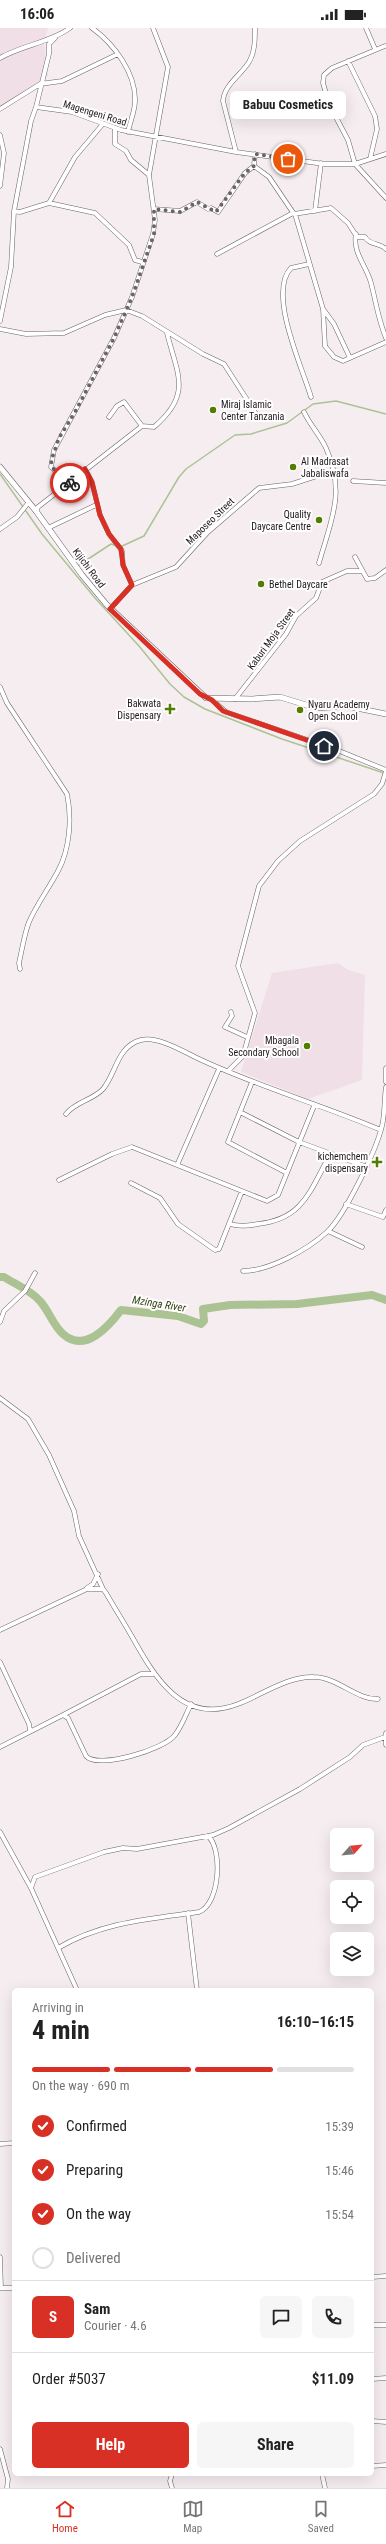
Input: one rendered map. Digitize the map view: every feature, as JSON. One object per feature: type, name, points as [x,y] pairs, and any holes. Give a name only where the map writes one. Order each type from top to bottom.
[{"type":"street","points":[[0,321],[11,267],[14,211],[32,114],[36,107],[40,84],[49,54],[49,44],[56,37],[70,28]]},
{"type":"street","points":[[92,28],[104,37],[124,64],[135,96],[135,107],[128,132]]},
{"type":"street","points":[[69,484],[51,467],[54,450],[126,310],[142,262],[154,234],[154,209],[149,175],[168,67],[153,28]]},
{"type":"street","points":[[236,152],[223,101],[224,94],[250,60],[254,49],[255,28]]},
{"type":"street","points":[[366,28],[375,49]]},
{"type":"street","points":[[0,58],[20,48],[56,37]]},
{"type":"street","points":[[385,46],[332,68],[324,75],[323,83],[329,104],[348,140],[355,164],[386,198]]},
{"type":"street","points":[[0,109],[40,84],[62,81],[118,54]]},
{"type":"street","points":[[348,61],[375,116],[377,129],[370,159]]},
{"type":"street","name":"Magengeni Road","points":[[36,107],[72,112],[102,125],[128,132],[157,136],[236,152],[321,163],[355,164],[386,154]]},
{"type":"street","points":[[49,203],[75,157],[102,125]]},
{"type":"street","points":[[115,129],[115,144],[126,150],[131,160],[149,175]]},
{"type":"street","points":[[0,135],[4,146],[0,186]]},
{"type":"street","points":[[154,209],[180,212],[197,202],[208,209],[211,208],[218,212],[245,173],[254,166],[255,154]]},
{"type":"street","points":[[315,211],[321,163]]},
{"type":"street","points":[[254,166],[269,176],[294,214],[323,309],[326,348],[340,360],[350,358],[386,342]]},
{"type":"street","points":[[14,211],[20,212],[49,203],[95,213],[129,245],[136,260],[142,262]]},
{"type":"street","points":[[217,254],[294,214],[332,208],[348,223],[357,237],[365,237],[368,242],[381,245],[386,249]]},
{"type":"street","points":[[356,234],[354,241],[360,256],[360,262],[370,280],[376,311],[386,338]]},
{"type":"street","points":[[309,264],[291,268],[286,276],[284,285],[287,321],[299,365],[311,397]]},
{"type":"street","points":[[323,309],[334,324],[350,358]]},
{"type":"street","points":[[0,329],[26,334],[64,333],[105,315],[126,310],[142,316],[167,333],[224,364],[255,412]]},
{"type":"street","points":[[36,511],[38,507],[69,484],[85,469],[142,426],[154,427],[169,414],[176,399],[179,383],[178,366],[167,333]]},
{"type":"street","points":[[109,417],[117,406],[122,403],[126,404],[142,426]]},
{"type":"street","points":[[304,412],[321,439],[334,474],[337,499],[319,563]]},
{"type":"street","name":"Kijichi Road","points":[[0,467],[36,511],[82,575],[110,609],[200,694],[212,700]]},
{"type":"street","points":[[85,469],[92,482],[96,505],[106,529],[122,551],[123,565],[132,585]]},
{"type":"street","name":"Maposeo Street","points":[[110,609],[132,585],[176,567],[208,532],[259,488],[292,484],[323,474],[334,474]]},
{"type":"street","points":[[353,481],[386,483]]},
{"type":"street","points":[[0,529],[17,517],[29,502]]},
{"type":"street","points":[[48,528],[96,505]]},
{"type":"street","points":[[354,557],[361,571],[368,579],[386,570]]},
{"type":"street","name":"Kaburi Moja Street","points":[[235,699],[286,634],[296,616],[316,598],[322,582],[347,571],[361,571]]},
{"type":"street","points":[[0,687],[7,703],[67,794],[69,804],[69,838],[64,856],[58,871],[29,923],[19,963],[20,969]]},
{"type":"street","points":[[212,700],[280,697],[316,708],[347,706],[386,714]]},
{"type":"street","points":[[212,700],[226,712],[337,750],[386,771],[382,784],[374,794],[300,841],[278,861],[259,886],[249,930],[238,962],[255,1012],[243,1056],[229,1070]]},
{"type":"street","points":[[231,1012],[232,1016],[225,1027],[247,1037]]},
{"type":"street","points":[[66,1114],[72,1107],[102,1090],[117,1060],[139,1040],[152,1040],[165,1044],[219,1068],[229,1070],[252,1082],[381,1130]]},
{"type":"street","points":[[178,1164],[219,1068]]},
{"type":"street","points":[[386,1068],[386,1082]]},
{"type":"street","points":[[252,1082],[229,1139],[230,1145],[287,1173]]},
{"type":"street","points":[[243,1271],[257,1271],[274,1264],[316,1241],[328,1231],[346,1204],[367,1167],[384,1125],[386,1087]]},
{"type":"street","points":[[59,1180],[128,1147],[136,1147],[267,1201],[278,1195],[314,1106]]},
{"type":"street","points":[[240,1112],[299,1142],[367,1167]]},
{"type":"street","points":[[230,1224],[238,1227],[270,1223],[294,1213],[303,1202],[331,1153]]},
{"type":"street","points":[[131,1183],[160,1198],[178,1224],[215,1250],[219,1249],[242,1191]]},
{"type":"street","points":[[346,1204],[383,1218],[386,1210]]},
{"type":"street","points":[[328,1231],[362,1247]]},
{"type":"street","points":[[0,1322],[4,1312],[24,1290],[35,1273]]},
{"type":"street","points":[[0,1398],[28,1419],[50,1455],[74,1511],[79,1536],[98,1574],[103,1589],[153,1674],[172,1694],[191,1704],[211,1709],[226,1708],[285,1683],[314,1677],[353,1691],[367,1700],[378,1699]]},
{"type":"street","points":[[0,1630],[87,1589],[93,1584],[98,1574]]},
{"type":"street","points":[[87,1589],[103,1589]]},
{"type":"street","points":[[0,1662],[29,1724],[30,1730]]},
{"type":"street","points":[[0,1748],[30,1730],[63,1715],[141,1674],[153,1674]]},
{"type":"street","points":[[63,1715],[68,1718],[86,1756],[91,1760],[99,1762],[145,1752],[173,1737],[191,1704]]},
{"type":"street","points":[[30,1888],[35,1877],[92,1855],[123,1848],[137,1849],[208,1836],[238,1824],[350,1758],[364,1745],[385,1735],[386,1745]]},
{"type":"street","points":[[0,1832],[30,1888],[76,1988]]},
{"type":"street","points":[[58,1948],[96,1930],[111,1925],[188,1913],[206,1908],[216,1890],[214,1844],[208,1836]]},
{"type":"street","points":[[188,1913],[197,1988]]},
{"type":"street","points":[[0,2144],[12,2143]]},
{"type":"street","points":[[0,2257],[0,2288],[12,2288]]},
{"type":"street","points":[[374,2277],[386,2276]]},
{"type":"street","points":[[374,2325],[386,2325]]},
{"type":"street","points":[[374,2379],[386,2378]]},
{"type":"street","points":[[374,2421],[386,2422]]},
{"type":"street","points":[[0,2449],[8,2479],[7,2488]]},
{"type":"street","points":[[374,2466],[386,2465]]},
{"type":"street","points":[[171,2476],[170,2481],[172,2488]]},
{"type":"street","points":[[322,2476],[325,2488]]},
{"type":"shaded area","points":[[0,28],[48,28],[44,43],[48,76],[0,106]]},
{"type":"shaded area","name":"Mbagala Secondary School","points":[[338,963],[348,970],[365,975],[362,1080],[308,1099],[241,1072],[272,973]]},
{"type":"waterway","points":[[120,547],[144,536],[179,477],[186,469],[235,435],[251,434],[287,423],[313,404],[336,401],[386,414]]},
{"type":"waterway","points":[[0,474],[42,534],[95,598],[139,646],[170,684],[184,697],[205,709],[282,739],[384,773]]},
{"type":"waterway","points":[[79,565],[111,544],[117,546]]},
{"type":"waterway","name":"Mzinga River","points":[[0,1277],[4,1277],[37,1297],[63,1334],[71,1339],[80,1341],[96,1336],[121,1310],[178,1316],[201,1324],[204,1321],[203,1309],[230,1305],[297,1304],[372,1295],[386,1300]]},
{"type":"way so far","points":[[70,483],[69,484],[51,467],[50,464],[55,447],[114,338],[120,320],[132,297],[142,262],[154,234],[154,209],[180,212],[199,202],[208,209],[211,208],[216,212],[219,211],[234,186],[249,169],[254,166],[255,154],[288,159]]},
{"type":"place","name":"Babuu Cosmetics","points":[[288,159]]},
{"type":"place","name":"Miraj Islamic Center Tanzania","points":[[213,410]]},
{"type":"place","name":"Al Madrasat Jabaliswafa","points":[[293,467]]},
{"type":"place","name":"Quality Daycare Centre","points":[[319,520]]},
{"type":"place","name":"Bethel Daycare","points":[[261,584]]},
{"type":"place","name":"Bakwata Dispensary","points":[[170,709]]},
{"type":"place","name":"Nyaru Academy Open School","points":[[300,710]]},
{"type":"place","name":"Mbagala Secondary School","points":[[307,1046]]},
{"type":"place","name":"kichemchem dispensary","points":[[377,1162]]},
{"type":"route","points":[[70,483],[85,469],[90,476],[96,505],[106,529],[122,551],[123,565],[127,578],[132,585],[110,609],[200,694],[212,700],[223,711],[324,746]]}]
